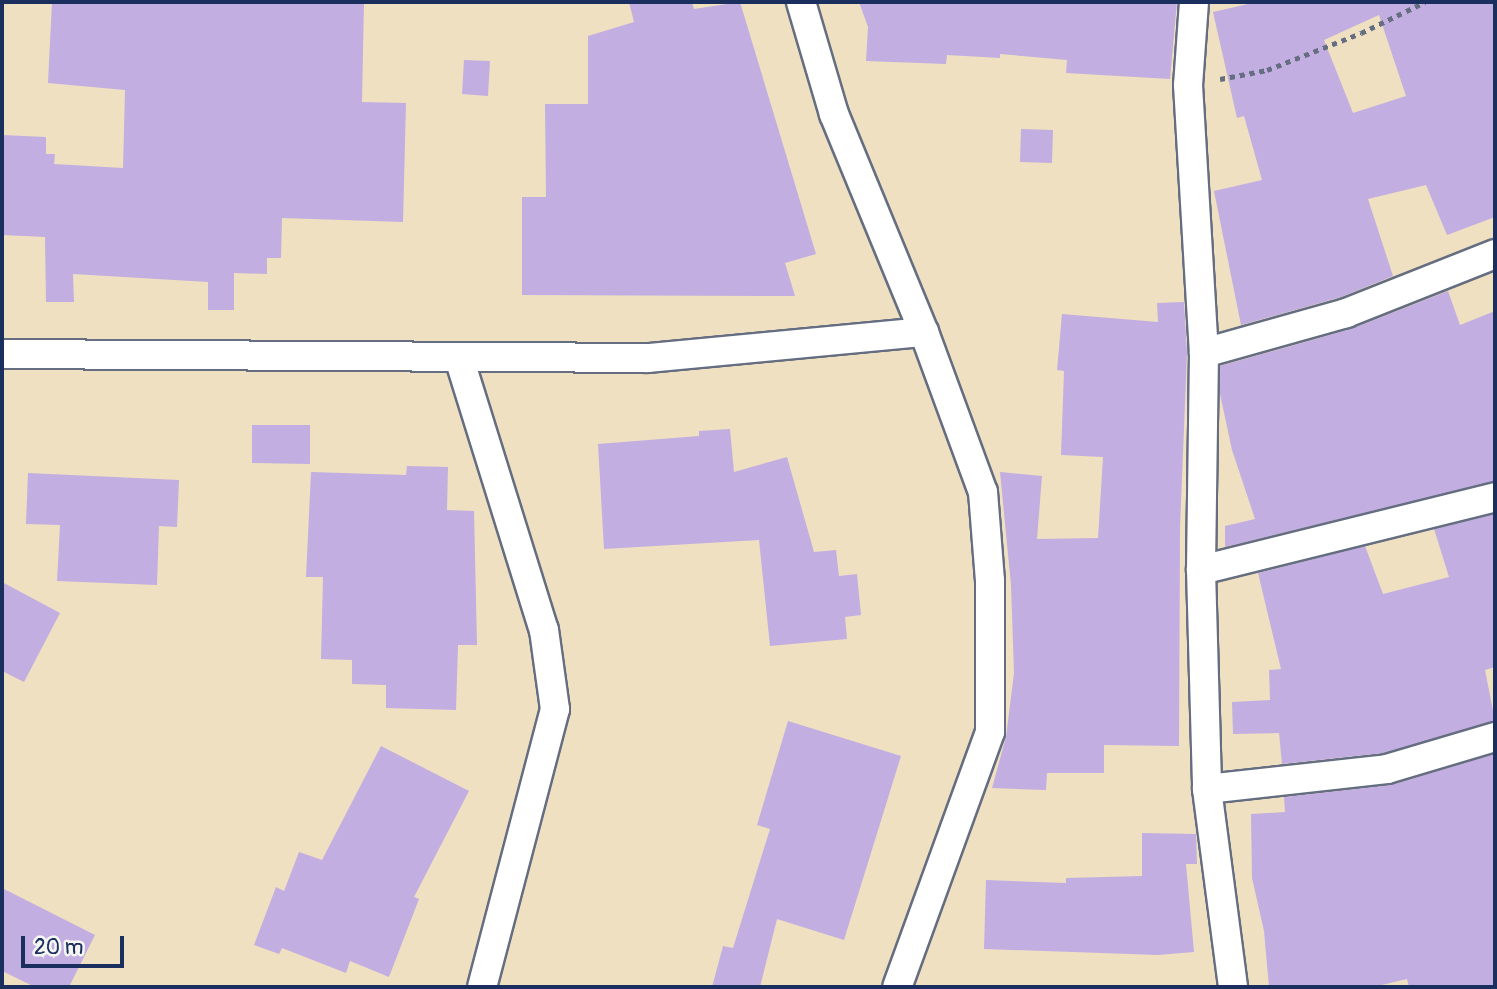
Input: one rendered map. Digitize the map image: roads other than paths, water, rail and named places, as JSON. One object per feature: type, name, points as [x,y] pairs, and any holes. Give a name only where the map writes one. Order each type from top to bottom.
[{"type":"street","points":[[801,2],[834,114],[924,332],[983,492],[990,581],[990,732],[897,987]]},
{"type":"street","points":[[1194,2],[1188,85],[1204,353],[1201,570],[1207,789],[1233,987]]},
{"type":"street","points":[[1204,353],[1346,313],[1495,254]]},
{"type":"street","points":[[2,354],[460,360],[648,358],[924,332]]},
{"type":"street","points":[[460,360],[544,630],[555,709],[482,987]]},
{"type":"street","points":[[1201,570],[1495,497]]},
{"type":"street","points":[[1207,789],[1387,769],[1495,737]]}]
